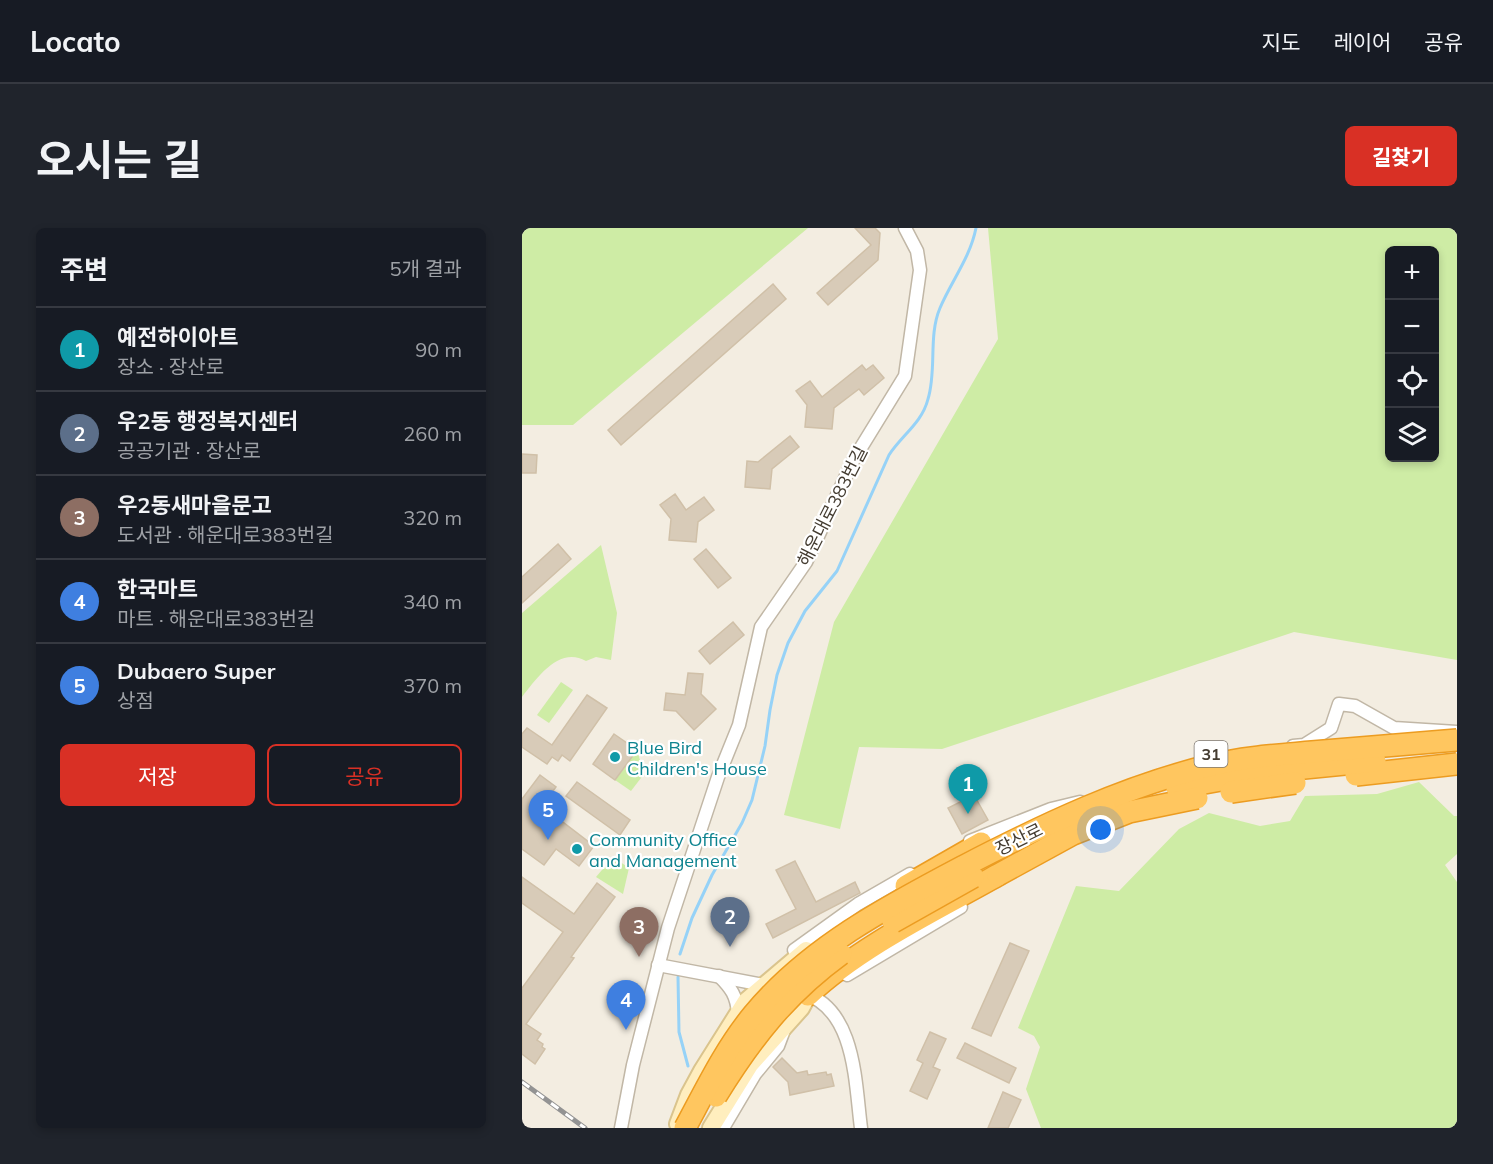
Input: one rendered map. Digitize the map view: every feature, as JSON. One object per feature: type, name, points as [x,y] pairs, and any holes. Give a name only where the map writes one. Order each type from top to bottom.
[{"type":"highway","name":"31","points":[[818,941],[889,895],[981,843],[1099,791],[1199,757],[1274,741],[1457,727]]},
{"type":"highway","name":"장산로","points":[[686,1128],[719,1064],[753,1015],[804,963],[854,928],[920,889],[1012,841],[1095,803],[1155,781],[1214,764],[1279,755],[1457,740]]},
{"type":"highway","name":"장산로","points":[[698,1128],[741,1056],[763,1026],[792,994],[821,969],[905,914],[1071,826],[1159,792],[1203,782],[1265,772],[1457,753]]},
{"type":"highway","points":[[808,995],[825,979],[859,954],[998,874],[1073,834],[1140,809],[1173,801],[1306,781],[1457,764]]},
{"type":"main road","name":"31","points":[[676,1128],[689,1095],[702,1071],[746,1001],[818,941]]},
{"type":"main road","points":[[711,1128],[750,1065],[801,1008],[808,995]]},
{"type":"main road","points":[[716,1128],[727,1104]]},
{"type":"street","name":"해운대로383번길","points":[[621,1128],[633,1065],[658,964],[680,887],[718,777],[739,725],[761,627],[806,562],[854,459],[905,376],[920,270],[916,251],[905,228]]},
{"type":"street","points":[[764,985],[787,956],[858,904],[968,841],[1051,809],[1116,793],[1198,762],[1304,745],[1331,728],[1340,704],[1355,706],[1394,728],[1457,732]]},
{"type":"street","points":[[808,995],[832,984],[1123,809],[1206,789],[1380,767],[1457,760]]},
{"type":"street","points":[[1116,793],[1123,809]]},
{"type":"street","points":[[658,964],[788,988],[823,1003],[840,1024],[850,1046],[861,1128]]},
{"type":"street","points":[[720,976],[732,988],[737,1000],[738,1014]]},
{"type":"street","points":[[723,1128],[755,1074],[778,1046],[787,1023]]},
{"type":"green space","points":[[522,228],[808,228],[573,425],[522,425]]},
{"type":"green space","points":[[988,228],[1457,228],[1457,660],[1294,632],[942,749],[859,747],[840,829],[784,815],[834,622],[998,339]]},
{"type":"green space","points":[[601,545],[617,613],[611,660],[596,657],[586,661],[576,657],[558,661],[542,673],[522,697],[522,613]]},
{"type":"green space","points":[[561,682],[573,690],[549,723],[537,715]]},
{"type":"green space","points":[[637,750],[644,774],[631,791],[615,780]]},
{"type":"green space","points":[[1419,782],[1454,816],[1457,816],[1457,854],[1445,865],[1457,882],[1457,1128],[1041,1128],[1026,1089],[1040,1047],[1034,1036],[1018,1028],[1076,886],[1119,891],[1179,829],[1209,813],[1260,826],[1290,821],[1305,796],[1377,794]]},
{"type":"green space","points":[[613,857],[629,868],[623,894],[596,877]]},
{"type":"building","points":[[855,228],[875,228],[880,233],[878,260],[828,305],[817,293],[871,245]]},
{"type":"building","points":[[773,284],[786,299],[621,445],[608,430]]},
{"type":"building","points":[[862,365],[866,370],[873,365],[884,378],[864,395],[859,389],[834,408],[832,429],[805,427],[807,405],[796,391],[810,381],[822,397]]},
{"type":"building","points":[[790,436],[799,447],[772,469],[770,489],[745,487],[747,461],[758,462]]},
{"type":"building","points":[[522,454],[537,455],[536,473],[522,473]]},
{"type":"building","points":[[675,494],[686,510],[704,497],[714,510],[698,522],[696,542],[669,540],[671,519],[660,505]]},
{"type":"building","points":[[558,544],[571,559],[522,603],[522,577]]},
{"type":"building","points":[[706,549],[731,578],[718,588],[694,559]]},
{"type":"building","points":[[733,622],[744,635],[710,664],[699,651]]},
{"type":"building","points":[[688,673],[703,674],[701,694],[716,709],[694,730],[676,711],[664,710],[666,693],[685,695]]},
{"type":"building","points":[[587,695],[607,708],[570,761],[562,755],[558,761],[552,757],[547,764],[522,747],[522,734],[527,728],[552,745]]},
{"type":"building","name":"Blue Bird Children's House","points":[[614,734],[637,750],[615,780],[593,764]]},
{"type":"building","points":[[540,775],[556,787],[542,806],[594,846],[579,866],[556,849],[544,865],[522,849],[522,799]]},
{"type":"building","points":[[577,782],[630,820],[620,835],[566,796]]},
{"type":"building","points":[[974,795],[988,820],[962,834],[948,808]]},
{"type":"building","points":[[795,861],[816,902],[855,882],[860,893],[773,938],[766,924],[796,909],[776,870]]},
{"type":"building","points":[[522,877],[574,914],[597,883],[615,897],[526,1024],[541,1034],[537,1040],[543,1044],[542,1047],[545,1049],[535,1064],[522,1054],[522,988],[563,932],[522,903]]},
{"type":"building","points":[[1010,943],[1029,951],[991,1036],[972,1028]]},
{"type":"building","points":[[930,1032],[946,1039],[933,1067],[940,1070],[927,1099],[910,1091],[923,1063],[917,1060]]},
{"type":"building","points":[[965,1043],[1016,1068],[1009,1083],[957,1058]]},
{"type":"building","points":[[782,1058],[797,1073],[807,1071],[808,1075],[826,1072],[827,1075],[831,1074],[834,1086],[790,1095],[788,1082],[773,1067]]},
{"type":"building","points":[[1003,1092],[1021,1100],[1008,1128],[988,1128]]},
{"type":"waterway","points":[[680,954],[692,918],[712,875],[742,823],[752,800],[765,746],[777,675],[788,643],[805,611],[837,571],[889,455],[925,407],[931,388],[936,319],[970,249],[976,228]]},
{"type":"waterway","points":[[678,977],[679,1032],[688,1066]]},
{"type":"railway","points":[[522,1082],[585,1128]]},
{"type":"place","name":"Blue Bird Children's House","points":[[615,757]]},
{"type":"place","name":"예전하이아트","points":[[968,814]]},
{"type":"place","name":"Dubaero Super","points":[[548,840]]},
{"type":"place","name":"Community Office and Management","points":[[577,849]]},
{"type":"place","name":"우2동 행정복지센터","points":[[730,947]]},
{"type":"place","name":"우2동새마을문고","points":[[639,957]]},
{"type":"place","name":"한국마트","points":[[626,1030]]}]
